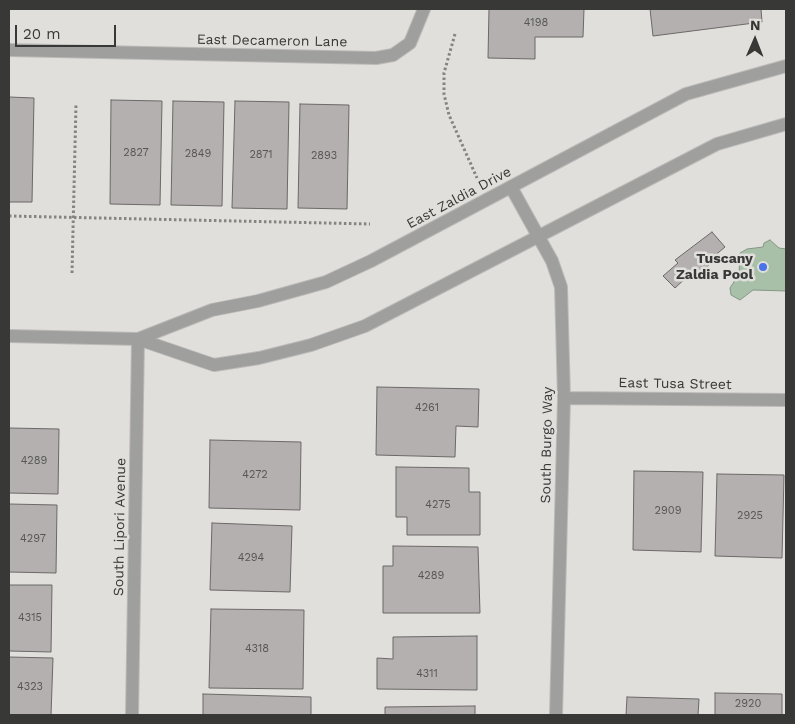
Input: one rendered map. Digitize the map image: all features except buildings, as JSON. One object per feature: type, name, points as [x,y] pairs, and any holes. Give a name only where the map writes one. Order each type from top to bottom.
[{"type":"street","name":"East Decameron Lane","points":[[9,50],[376,58],[393,55],[410,43],[424,9]]},
{"type":"street","name":"East Zaldia Drive","points":[[138,339],[212,310],[258,301],[326,282],[371,262],[686,94],[786,66]]},
{"type":"street","name":"East Zaldia Drive","points":[[9,336],[138,339],[214,365],[259,358],[311,345],[365,326],[717,144],[786,124]]},
{"type":"street","name":"South Burgo Way","points":[[512,187],[552,261],[561,287],[564,398],[556,715]]},
{"type":"street","name":"South Lipori Avenue","points":[[132,715],[138,339]]},
{"type":"street","name":"East Tusa Street","points":[[564,398],[786,400]]},
{"type":"path","points":[[455,34],[444,73],[444,94],[449,115],[481,186]]},
{"type":"path","points":[[72,273],[76,104]]},
{"type":"path","points":[[9,216],[370,224]]},
{"type":"shaded area","name":"Tuscany Zaldia Pool","points":[[770,240],[779,248],[786,249],[786,291],[753,290],[740,300],[731,295],[730,288],[739,274],[740,253],[747,249],[763,247],[764,243]]},
{"type":"place","name":"Tuscany Zaldia Pool","points":[[763,267]]}]
